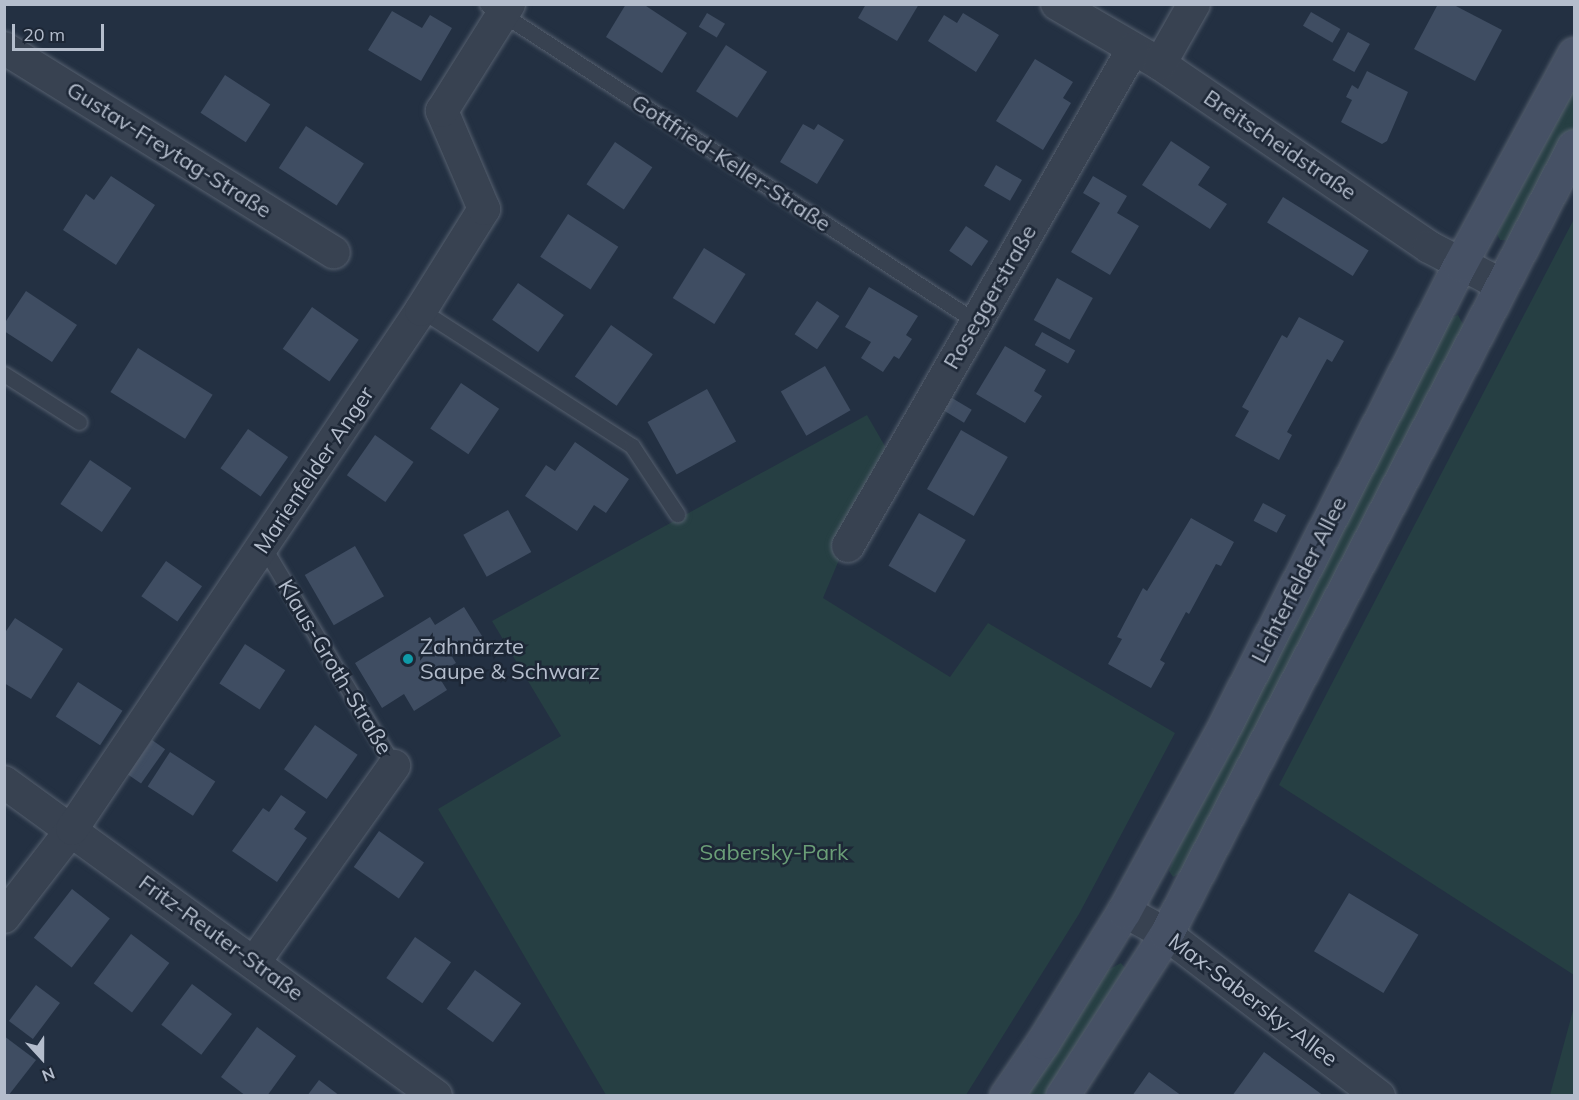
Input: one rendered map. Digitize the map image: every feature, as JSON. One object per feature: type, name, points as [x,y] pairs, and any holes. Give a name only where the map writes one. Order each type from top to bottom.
[{"type":"main road","name":"Lichterfelder Allee","points":[[1006,1095],[1043,1042],[1124,911],[1220,735],[1460,264],[1575,54]]},
{"type":"main road","name":"Lichterfelder Allee","points":[[1062,1095],[1166,934],[1575,146]]},
{"type":"street","name":"Breitscheidstraße","points":[[1057,4],[1160,64],[1460,264],[1502,285]]},
{"type":"street","points":[[1160,64],[1194,4]]},
{"type":"street","name":"Marienfelder Anger","points":[[4,917],[72,829],[421,310],[484,209],[442,111],[499,8]]},
{"type":"street","name":"Gustav-Freytag-Straße","points":[[4,48],[334,253]]},
{"type":"street","name":"Roseggerstraße","points":[[848,546],[1133,49]]},
{"type":"street","name":"Klaus-Groth-Straße","points":[[254,963],[394,766]]},
{"type":"street","name":"Fritz-Reuter-Straße","points":[[4,782],[72,829],[436,1095]]},
{"type":"street","name":"Max-Sabersky-Allee","points":[[1124,911],[1166,934],[1379,1095]]},
{"type":"lane","name":"Gottfried-Keller-Straße","points":[[499,8],[975,321]]},
{"type":"lane","points":[[421,310],[632,446],[677,514]]},
{"type":"lane","points":[[4,375],[79,422]]},
{"type":"lane","name":"Klaus-Groth-Straße","points":[[263,546],[394,766]]},
{"type":"green space","points":[[1574,82],[1574,128],[1515,241],[1500,240],[1497,234]]},
{"type":"green space","points":[[1574,219],[1574,975],[1279,785]]},
{"type":"green space","points":[[1458,315],[1464,326],[1180,873],[1173,877],[1169,871],[1176,851],[1451,318]]},
{"type":"green space","name":"Sabersky-Park","points":[[867,415],[886,448],[823,598],[950,677],[988,623],[1175,733],[1079,914],[966,1095],[606,1095],[438,809],[561,736],[492,621]]},
{"type":"green space","points":[[1121,963],[1126,969],[1048,1095],[1025,1096],[1104,972]]},
{"type":"green space","points":[[1574,1007],[1574,1095],[1550,1095]]},
{"type":"building","points":[[626,4],[643,4],[687,33],[662,73],[606,37]]},
{"type":"building","points":[[866,4],[919,4],[897,41],[858,18]]},
{"type":"building","points":[[1438,4],[1452,4],[1502,30],[1475,81],[1414,49]]},
{"type":"building","points":[[392,11],[422,28],[430,15],[452,28],[421,81],[368,50]]},
{"type":"building","points":[[1311,12],[1340,29],[1332,43],[1303,26]]},
{"type":"building","points":[[707,13],[725,24],[717,38],[699,27]]},
{"type":"building","points":[[963,13],[999,35],[976,72],[928,41],[944,15],[957,23]]},
{"type":"building","points":[[1348,32],[1370,44],[1354,72],[1332,60]]},
{"type":"building","points":[[726,45],[767,72],[737,118],[696,91]]},
{"type":"building","points":[[1035,59],[1073,82],[1063,98],[1071,103],[1043,150],[996,121]]},
{"type":"building","points":[[1367,71],[1408,92],[1387,141],[1382,144],[1341,122],[1352,100],[1346,97],[1352,85],[1358,89]]},
{"type":"building","points":[[225,75],[270,104],[246,142],[200,113]]},
{"type":"building","points":[[803,124],[814,130],[818,124],[844,140],[817,184],[780,162]]},
{"type":"building","points":[[306,126],[364,164],[337,206],[279,168]]},
{"type":"building","points":[[1171,141],[1210,167],[1198,185],[1227,204],[1210,229],[1142,185]]},
{"type":"building","points":[[615,142],[652,167],[624,209],[586,184]]},
{"type":"building","points":[[996,165],[1022,180],[1010,201],[984,186]]},
{"type":"building","points":[[111,176],[155,205],[116,265],[63,230],[86,194],[94,200]]},
{"type":"building","points":[[1093,176],[1127,196],[1117,213],[1139,226],[1110,275],[1071,252],[1100,203],[1083,193]]},
{"type":"building","points":[[1283,197],[1369,251],[1353,276],[1267,222]]},
{"type":"building","points":[[568,214],[618,247],[591,289],[540,257]]},
{"type":"building","points":[[966,226],[988,241],[972,266],[949,251]]},
{"type":"building","points":[[704,248],[746,274],[714,324],[673,298]]},
{"type":"building","points":[[1057,278],[1093,298],[1070,340],[1034,320]]},
{"type":"building","points":[[518,283],[564,315],[538,352],[492,320]]},
{"type":"building","points":[[869,287],[918,316],[906,335],[912,339],[899,359],[894,356],[883,372],[861,358],[871,342],[845,327]]},
{"type":"building","points":[[26,291],[77,325],[52,362],[4,331],[4,324]]},
{"type":"building","points":[[817,301],[839,316],[817,349],[795,334]]},
{"type":"building","points":[[312,307],[359,340],[329,381],[283,349]]},
{"type":"building","points":[[1299,317],[1344,341],[1332,362],[1327,359],[1287,432],[1292,435],[1279,460],[1235,436],[1249,411],[1242,407],[1282,335],[1287,338]]},
{"type":"building","points":[[611,325],[653,354],[617,406],[575,377]]},
{"type":"building","points":[[1042,332],[1075,350],[1068,364],[1035,345]]},
{"type":"building","points":[[1005,346],[1046,370],[1034,391],[1042,396],[1025,423],[976,394]]},
{"type":"building","points":[[138,348],[213,395],[185,439],[110,392]]},
{"type":"building","points":[[825,366],[850,410],[806,436],[781,392]]},
{"type":"building","points":[[461,383],[499,409],[468,454],[430,429]]},
{"type":"building","points":[[707,389],[736,441],[677,474],[648,422]]},
{"type":"building","points":[[952,398],[972,410],[964,423],[944,411]]},
{"type":"building","points":[[248,429],[288,457],[261,496],[220,468]]},
{"type":"building","points":[[961,430],[1008,457],[974,516],[927,489]]},
{"type":"building","points":[[375,435],[414,462],[385,502],[347,475]]},
{"type":"building","points":[[575,442],[629,479],[606,513],[594,505],[577,531],[525,496],[546,465],[555,471]]},
{"type":"building","points":[[90,460],[131,488],[102,532],[60,504]]},
{"type":"building","points":[[1263,503],[1286,515],[1277,533],[1254,521]]},
{"type":"building","points":[[508,510],[531,552],[487,577],[463,535]]},
{"type":"building","points":[[919,513],[966,540],[935,593],[888,566]]},
{"type":"building","points":[[1191,518],[1234,542],[1221,566],[1216,564],[1189,614],[1186,612],[1160,660],[1165,663],[1151,688],[1108,664],[1122,639],[1117,637],[1143,588],[1147,591]]},
{"type":"building","points":[[355,546],[384,596],[334,625],[305,575]]},
{"type":"building","points":[[166,561],[202,586],[177,621],[141,596]]},
{"type":"building","name":"Zahnärzte Saupe & Schwarz","points":[[464,607],[482,636],[451,655],[456,663],[437,674],[447,690],[414,711],[404,694],[382,708],[355,663],[430,617],[435,625]]},
{"type":"building","points":[[15,618],[63,649],[31,699],[4,683],[4,634]]},
{"type":"building","points":[[245,644],[285,670],[260,710],[219,683]]},
{"type":"building","points":[[78,682],[122,711],[100,745],[56,716]]},
{"type":"building","points":[[315,725],[358,755],[327,799],[284,769]]},
{"type":"building","points":[[152,740],[165,749],[141,784],[128,774]]},
{"type":"building","points":[[170,752],[215,781],[193,816],[148,786]]},
{"type":"building","points":[[281,795],[306,812],[294,829],[307,838],[277,882],[232,851],[263,808],[269,812]]},
{"type":"building","points":[[379,831],[424,863],[399,899],[354,867]]},
{"type":"building","points":[[72,889],[110,919],[72,967],[34,938]]},
{"type":"building","points":[[1349,893],[1418,935],[1383,993],[1314,951]]},
{"type":"building","points":[[131,934],[169,963],[132,1012],[94,984]]},
{"type":"building","points":[[415,937],[451,962],[422,1003],[386,978]]},
{"type":"building","points":[[475,970],[521,1004],[493,1042],[447,1009]]},
{"type":"building","points":[[192,984],[232,1014],[201,1055],[161,1025]]},
{"type":"building","points":[[36,985],[60,1003],[33,1039],[9,1021]]},
{"type":"building","points":[[257,1027],[296,1056],[267,1096],[246,1096],[221,1077]]},
{"type":"building","points":[[4,1036],[36,1060],[8,1096],[4,1096]]},
{"type":"building","points":[[1264,1052],[1324,1096],[1232,1096]]},
{"type":"building","points":[[1149,1072],[1182,1096],[1132,1096]]},
{"type":"building","points":[[319,1080],[340,1096],[307,1096]]},
{"type":"place","name":"Zahnärzte Saupe & Schwarz","points":[[408,659]]}]
